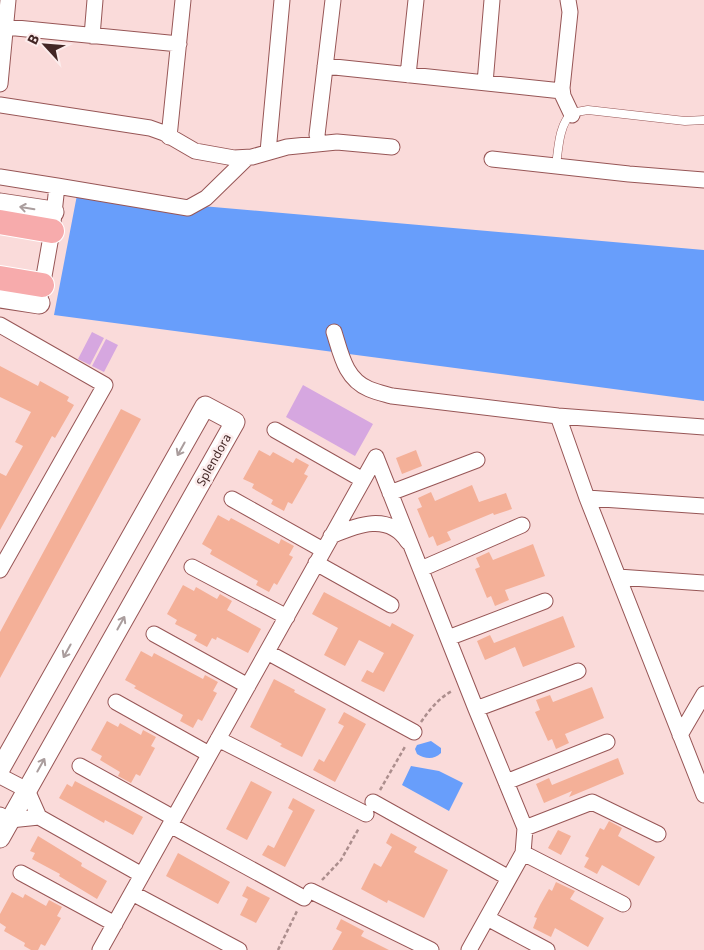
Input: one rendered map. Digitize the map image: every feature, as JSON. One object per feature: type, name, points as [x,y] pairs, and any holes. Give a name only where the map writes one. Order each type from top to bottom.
[{"type":"main road","points":[[0,204],[53,221]]},
{"type":"main road","points":[[0,222],[53,221]]},
{"type":"main road","points":[[0,278],[41,294]]},
{"type":"main road","points":[[0,296],[41,294]]},
{"type":"street","points":[[0,84],[8,0]]},
{"type":"street","points":[[92,36],[95,0]]},
{"type":"street","points":[[169,137],[183,0]]},
{"type":"street","points":[[268,152],[282,0]]},
{"type":"street","points":[[318,135],[332,0]]},
{"type":"street","points":[[408,75],[416,0]]},
{"type":"street","points":[[485,83],[492,0]]},
{"type":"street","points":[[568,0],[570,12],[562,91],[572,114]]},
{"type":"street","points":[[6,27],[179,44]]},
{"type":"street","points":[[325,66],[562,91]]},
{"type":"street","points":[[0,105],[150,128],[195,151],[216,156],[247,158],[287,147],[337,142],[392,147]]},
{"type":"street","points":[[0,177],[188,208],[206,198],[247,158]]},
{"type":"street","points":[[492,159],[704,180]]},
{"type":"street","points":[[41,294],[57,186]]},
{"type":"street","points":[[0,325],[105,385],[2,563]]},
{"type":"street","points":[[334,332],[344,365],[358,383],[368,389],[392,396],[558,416],[704,427]]},
{"type":"street","name":"Splendora","points":[[0,769],[205,406],[235,422],[27,790],[5,817],[0,838]]},
{"type":"street","points":[[558,416],[587,498],[704,795]]},
{"type":"street","points":[[275,430],[363,480]]},
{"type":"street","points":[[100,950],[376,456],[525,828],[523,853],[469,950]]},
{"type":"street","points":[[390,492],[477,460]]},
{"type":"street","points":[[587,498],[704,506]]},
{"type":"street","points":[[232,499],[391,605]]},
{"type":"street","points":[[332,536],[364,523],[380,523],[395,529],[407,539],[414,553]]},
{"type":"street","points":[[421,569],[522,526]]},
{"type":"street","points":[[192,567],[286,617]]},
{"type":"street","points":[[618,577],[704,583]]},
{"type":"street","points":[[448,638],[545,601]]},
{"type":"street","points":[[154,634],[248,686]]},
{"type":"street","points":[[267,652],[414,732]]},
{"type":"street","points":[[476,709],[578,671]]},
{"type":"street","points":[[680,735],[704,694]]},
{"type":"street","points":[[116,702],[210,754]]},
{"type":"street","points":[[218,739],[370,808],[509,878]]},
{"type":"street","points":[[506,782],[607,742]]},
{"type":"street","points":[[80,766],[172,822],[307,895],[430,950]]},
{"type":"street","points":[[0,776],[27,790],[39,816]]},
{"type":"street","points":[[525,828],[592,802],[658,834]]},
{"type":"street","points":[[5,817],[39,816],[142,874]]},
{"type":"street","points":[[523,853],[623,904]]},
{"type":"street","points":[[22,872],[115,924]]},
{"type":"street","points":[[132,893],[239,950]]},
{"type":"street","points":[[487,918],[547,950]]},
{"type":"lane","points":[[556,166],[560,136],[565,121],[572,114],[588,110],[685,121],[704,120]]},
{"type":"shaded area","points":[[92,332],[104,338],[90,365],[78,359]]},
{"type":"shaded area","points":[[106,339],[118,345],[104,372],[92,366]]},
{"type":"shaded area","points":[[303,385],[373,424],[355,456],[286,417]]},
{"type":"water","points":[[77,195],[704,250],[704,401],[54,315]]},
{"type":"water","points":[[431,741],[441,748],[441,753],[429,758],[417,754],[415,749],[417,745]]},
{"type":"water","points":[[411,766],[439,771],[463,783],[449,811],[402,785]]},
{"type":"building","points":[[0,366],[38,386],[40,381],[69,397],[67,401],[74,405],[55,438],[52,436],[0,530],[0,473],[6,476],[23,446],[15,442],[31,412],[0,397]]},
{"type":"building","points":[[121,409],[141,419],[0,678],[0,632]]},
{"type":"building","points":[[259,450],[270,456],[273,452],[293,463],[296,458],[309,465],[304,474],[308,476],[292,504],[288,502],[284,511],[271,504],[273,500],[252,488],[254,484],[243,479]]},
{"type":"building","points":[[416,450],[422,466],[402,474],[396,458]]},
{"type":"building","points":[[472,485],[479,502],[506,493],[512,509],[494,515],[493,513],[447,532],[451,540],[437,546],[433,536],[429,538],[417,509],[422,507],[418,498],[431,492],[435,501]]},
{"type":"building","points":[[218,515],[229,521],[231,518],[279,544],[281,539],[294,546],[289,555],[293,557],[277,585],[274,583],[269,592],[256,585],[258,581],[210,554],[212,550],[202,544]]},
{"type":"building","points":[[533,544],[545,576],[505,590],[509,600],[495,606],[491,596],[487,598],[475,569],[480,567],[476,558],[489,552],[493,560]]},
{"type":"building","points":[[183,585],[194,591],[196,587],[217,599],[220,594],[232,601],[227,610],[261,629],[248,653],[217,637],[216,640],[212,638],[207,647],[194,640],[197,635],[175,624],[177,620],[167,614]]},
{"type":"building","points":[[324,592],[390,627],[392,623],[414,635],[384,692],[361,681],[367,670],[373,673],[384,653],[359,640],[345,666],[324,655],[338,628],[312,614]]},
{"type":"building","points":[[563,616],[575,647],[523,667],[515,647],[485,660],[477,641],[490,635],[494,643]]},
{"type":"building","points":[[141,651],[152,657],[154,653],[203,679],[205,675],[218,682],[213,691],[217,693],[202,721],[198,719],[193,728],[180,721],[183,715],[134,688],[136,686],[125,680]]},
{"type":"building","points":[[274,679],[326,709],[302,757],[250,727]]},
{"type":"building","points":[[592,687],[604,718],[565,734],[569,743],[556,749],[552,739],[548,741],[535,712],[540,710],[536,700],[550,695],[553,702]]},
{"type":"building","points":[[344,712],[366,724],[335,782],[313,770],[319,759],[324,762],[344,726],[338,723]]},
{"type":"building","points":[[107,721],[118,727],[120,723],[141,735],[143,730],[156,737],[151,746],[155,748],[140,776],[136,774],[131,783],[118,776],[120,772],[100,760],[102,756],[91,750]]},
{"type":"building","points":[[618,758],[624,774],[569,797],[572,791],[544,803],[536,784],[549,778],[552,785]]},
{"type":"building","points":[[75,781],[143,817],[133,835],[105,820],[104,823],[59,798],[67,784],[72,787]]},
{"type":"building","points":[[251,781],[272,792],[247,840],[226,829]]},
{"type":"building","points":[[293,798],[315,810],[285,867],[262,855],[268,845],[274,848],[293,811],[288,808]]},
{"type":"building","points":[[609,821],[622,828],[618,836],[655,857],[639,886],[602,865],[597,874],[584,867],[589,858],[585,856],[600,828],[604,830]]},
{"type":"building","points":[[558,830],[571,836],[561,855],[548,848]]},
{"type":"building","points":[[391,833],[417,847],[414,852],[448,870],[424,918],[388,900],[387,903],[361,889],[374,863],[381,867],[392,847],[386,843]]},
{"type":"building","points":[[38,836],[82,863],[81,866],[107,881],[97,899],[59,876],[60,874],[32,859],[35,853],[30,851]]},
{"type":"building","points":[[178,853],[230,882],[218,904],[166,876]]},
{"type":"building","points":[[556,882],[575,891],[570,899],[604,918],[588,947],[555,928],[551,937],[533,928],[537,918],[534,917],[540,905],[549,889],[552,891]]},
{"type":"building","points":[[247,886],[270,898],[256,923],[240,915],[248,899],[242,896]]},
{"type":"building","points":[[12,892],[23,898],[25,894],[46,906],[49,900],[62,907],[57,916],[61,918],[45,946],[41,944],[38,950],[31,950],[24,946],[25,943],[4,931],[6,927],[0,923],[0,914]]},
{"type":"building","points":[[341,919],[364,931],[361,936],[389,950],[332,950],[342,932],[336,929]]}]
